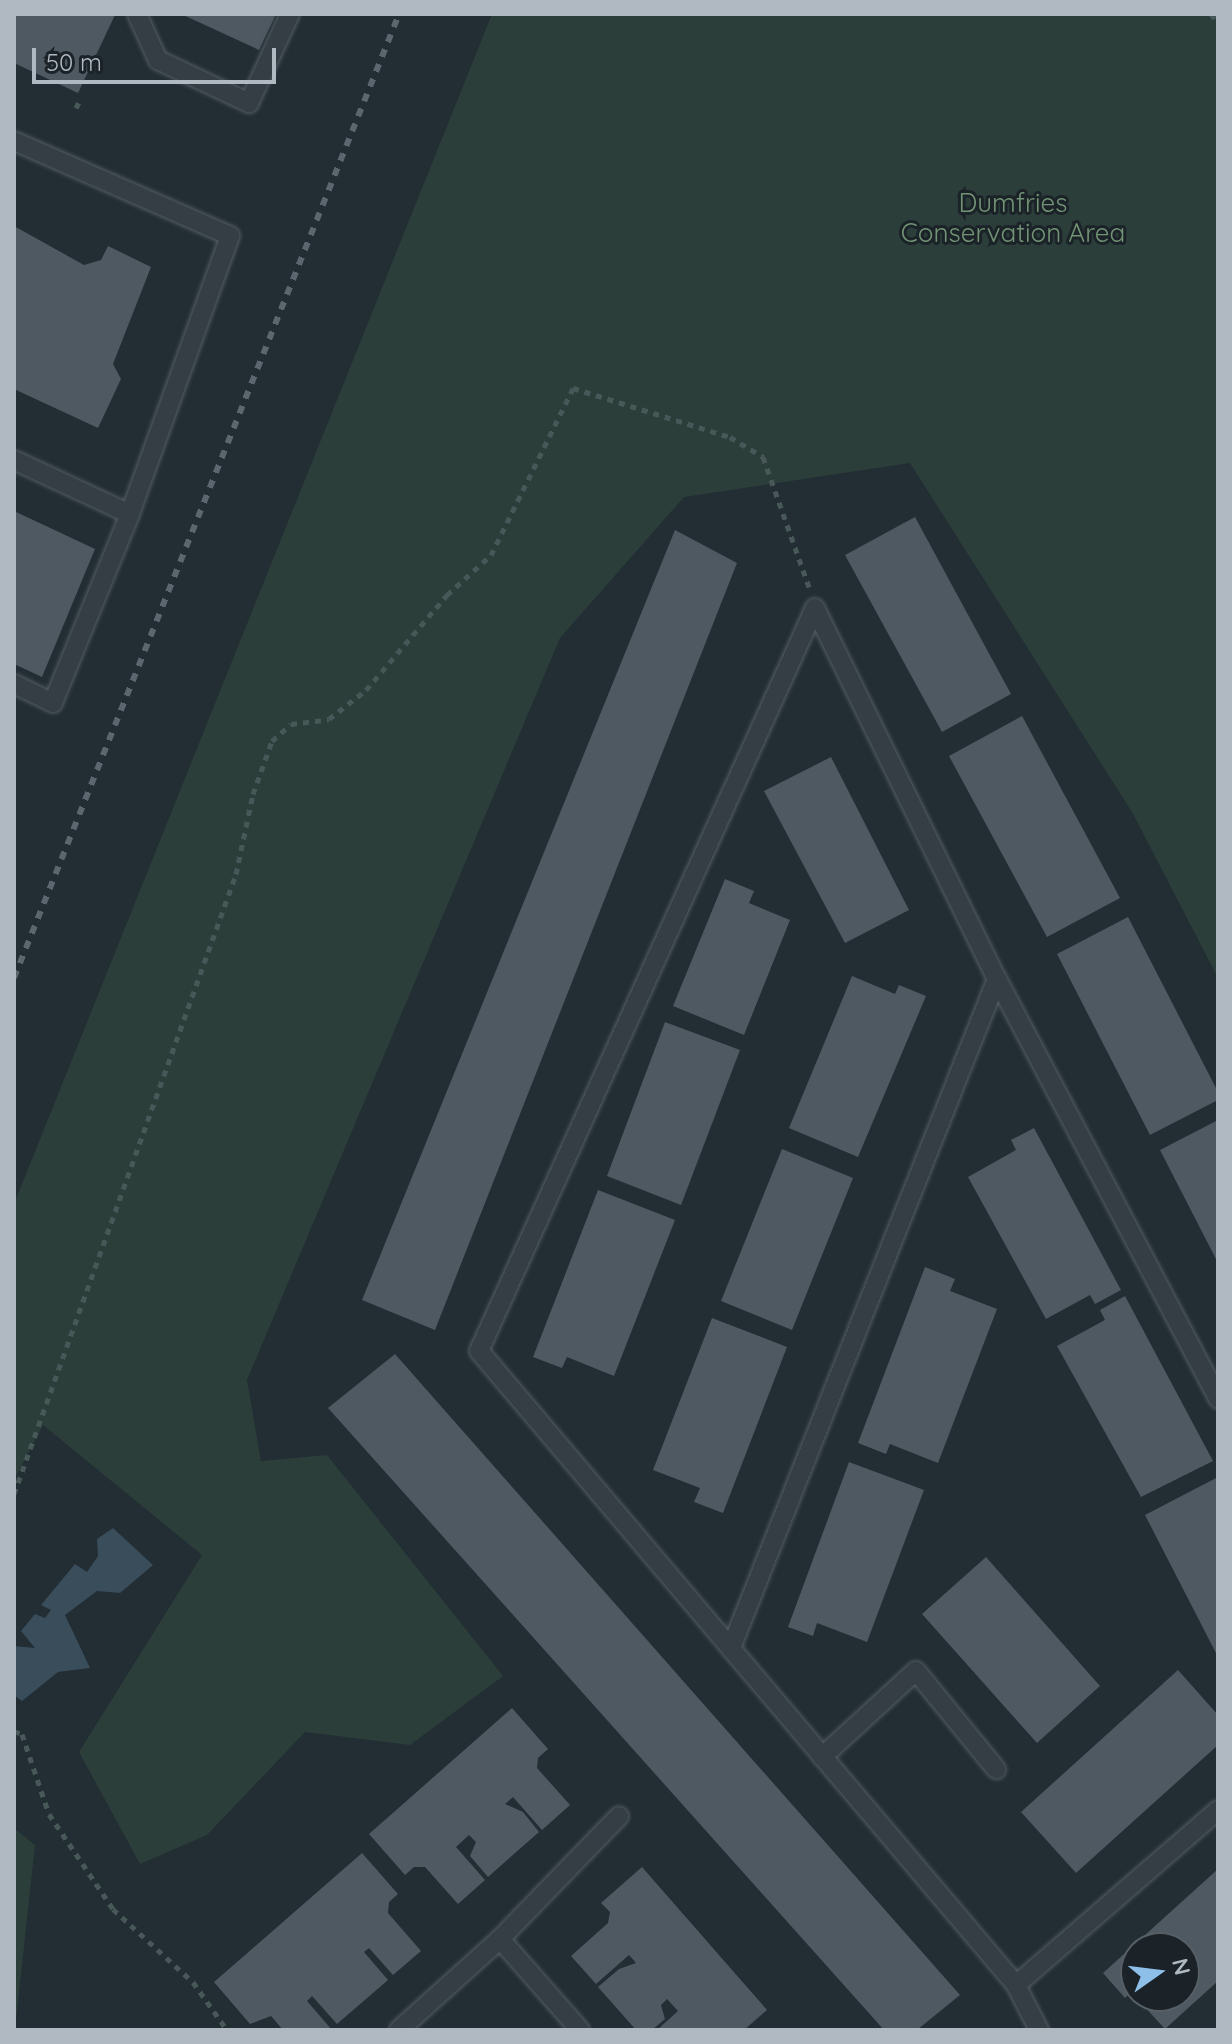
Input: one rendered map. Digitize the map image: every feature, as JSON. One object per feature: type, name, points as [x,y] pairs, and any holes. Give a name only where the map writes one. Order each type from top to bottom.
[{"type":"lane","points":[[137,14],[158,60],[249,103],[290,14]]},
{"type":"lane","points":[[14,141],[230,236],[130,514],[53,703],[14,684]]},
{"type":"lane","points":[[14,460],[130,514]]},
{"type":"lane","points":[[815,608],[997,979],[1218,1399]]},
{"type":"lane","points":[[815,608],[479,1351],[1016,1985],[1039,2030]]},
{"type":"lane","points":[[731,1648],[997,979]]},
{"type":"lane","points":[[822,1757],[916,1671],[996,1769]]},
{"type":"lane","points":[[1016,1985],[1218,1810]]},
{"type":"lane","points":[[399,2030],[500,1939],[619,1816]]},
{"type":"lane","points":[[500,1939],[580,2030]]},
{"type":"path","points":[[1211,14],[1218,22]]},
{"type":"path","points":[[76,108],[80,100]]},
{"type":"path","points":[[14,1494],[236,874],[253,794],[272,741],[291,724],[329,719],[366,690],[447,595],[491,555],[573,388],[730,437],[763,457],[815,608]]},
{"type":"path","points":[[14,1731],[22,1734],[49,1814],[113,1909],[193,1982],[227,2030]]},
{"type":"green space","name":"Dumfries Conservation Area","points":[[492,14],[1218,14],[1218,978],[1132,812],[910,463],[684,497],[560,638],[247,1380],[261,1461],[327,1455],[503,1676],[410,1745],[305,1732],[207,1835],[140,1864],[79,1752],[202,1555],[43,1425],[14,1480],[14,1204]]},
{"type":"green space","points":[[14,1828],[35,1845],[15,2030],[14,2030]]},
{"type":"water","points":[[113,1528],[153,1565],[120,1593],[97,1591],[65,1615],[90,1668],[58,1672],[22,1701],[14,1695],[14,1646],[35,1648],[21,1631],[35,1614],[45,1618],[51,1610],[41,1605],[75,1564],[87,1572],[98,1556],[97,1539]]},
{"type":"building","points":[[14,14],[115,15],[78,93],[14,63]]},
{"type":"building","points":[[181,14],[276,14],[259,50]]},
{"type":"building","points":[[14,226],[84,265],[101,260],[108,246],[151,267],[113,364],[121,379],[98,428],[14,389]]},
{"type":"building","points":[[14,511],[95,549],[42,677],[14,664]]},
{"type":"building","points":[[915,517],[1011,694],[942,732],[845,555]]},
{"type":"building","points":[[675,530],[737,563],[435,1330],[362,1300]]},
{"type":"building","points":[[1022,716],[1120,898],[1047,937],[949,756]]},
{"type":"building","points":[[831,757],[909,910],[845,943],[764,791]]},
{"type":"building","points":[[725,879],[754,891],[749,903],[790,920],[744,1035],[673,1006]]},
{"type":"building","points":[[1128,917],[1218,1092],[1218,1100],[1150,1135],[1057,954]]},
{"type":"building","points":[[852,976],[895,994],[899,985],[926,996],[858,1157],[789,1128]]},
{"type":"building","points":[[665,1022],[740,1050],[681,1205],[607,1176]]},
{"type":"building","points":[[1218,1120],[1218,1263],[1160,1150]]},
{"type":"building","points":[[1034,1128],[1121,1290],[1095,1304],[1090,1295],[1046,1319],[968,1177],[1016,1150],[1011,1140]]},
{"type":"building","points":[[782,1149],[853,1178],[792,1330],[721,1301]]},
{"type":"building","points":[[598,1190],[675,1220],[614,1376],[567,1357],[562,1368],[533,1357]]},
{"type":"building","points":[[925,1267],[955,1279],[950,1291],[997,1309],[938,1463],[890,1444],[886,1454],[858,1443]]},
{"type":"building","points":[[1125,1296],[1213,1461],[1141,1497],[1057,1346],[1105,1320],[1100,1310]]},
{"type":"building","points":[[712,1318],[787,1347],[723,1513],[694,1502],[700,1488],[653,1470]]},
{"type":"building","points":[[395,1354],[960,1995],[917,2030],[884,2030],[328,1408]]},
{"type":"building","points":[[849,1462],[924,1490],[867,1642],[817,1623],[813,1636],[788,1627]]},
{"type":"building","points":[[1218,1477],[1218,1657],[1145,1515]]},
{"type":"building","points":[[986,1557],[1100,1686],[1037,1743],[922,1614]]},
{"type":"building","points":[[1178,1670],[1218,1715],[1218,1745],[1076,1873],[1021,1812]]},
{"type":"building","points":[[512,1708],[548,1749],[538,1758],[537,1768],[570,1805],[542,1830],[513,1797],[505,1804],[523,1812],[539,1832],[488,1877],[470,1856],[476,1842],[469,1835],[456,1847],[485,1880],[458,1904],[425,1867],[414,1867],[405,1875],[369,1834]]},
{"type":"building","points":[[362,1853],[398,1894],[389,1902],[388,1913],[421,1951],[393,1975],[369,1948],[364,1952],[388,1980],[337,2024],[312,1996],[307,2001],[332,2030],[283,2030],[271,2016],[250,2024],[214,1982]]},
{"type":"building","points":[[642,1867],[767,2010],[744,2030],[657,2030],[678,2011],[667,1999],[661,2005],[665,2019],[652,2030],[636,2030],[598,1987],[619,1969],[636,1963],[629,1955],[596,1984],[571,1956],[608,1923],[610,1912],[601,1903]]},
{"type":"building","points":[[1218,1869],[1218,1981],[1200,1997],[1200,1932],[1148,1932]]},
{"type":"building","points":[[1120,1958],[1120,1992],[1103,1973]]},
{"type":"building","points":[[1149,2012],[1184,2012],[1165,2029]]},
{"type":"railway","points":[[14,978],[399,14]]}]
